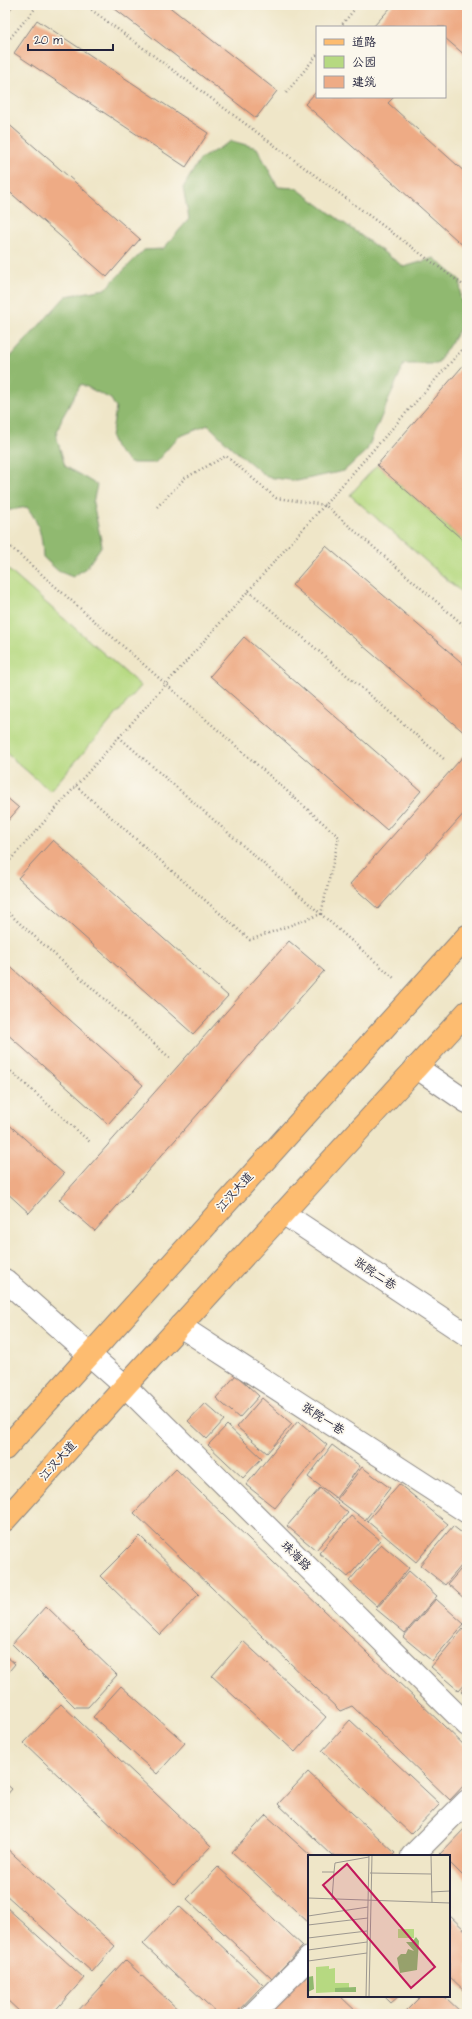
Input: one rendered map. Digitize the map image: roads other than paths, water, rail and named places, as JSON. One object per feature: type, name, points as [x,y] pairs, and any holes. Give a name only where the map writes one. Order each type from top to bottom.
[{"type":"main road","name":"江汉大道","points":[[5,1449],[88,1355],[467,936]]},
{"type":"main road","name":"江汉大道","points":[[5,1520],[467,1012]]},
{"type":"street","points":[[416,1067],[467,1102]]},
{"type":"street","name":"张院二巷","points":[[287,1209],[467,1323]]},
{"type":"street","name":"张院二巷","points":[[287,1209],[467,1335]]},
{"type":"street","points":[[5,1280],[88,1355],[128,1383]]},
{"type":"street","name":"张院一巷","points":[[183,1323],[467,1501]]},
{"type":"street","name":"张院一巷","points":[[183,1323],[467,1512]]},
{"type":"street","name":"珠海路","points":[[128,1383],[467,1712]]},
{"type":"street","name":"珠海路","points":[[128,1383],[467,1725]]},
{"type":"street","points":[[413,1855],[467,1801]]},
{"type":"street","points":[[253,2014],[308,1959]]}]
